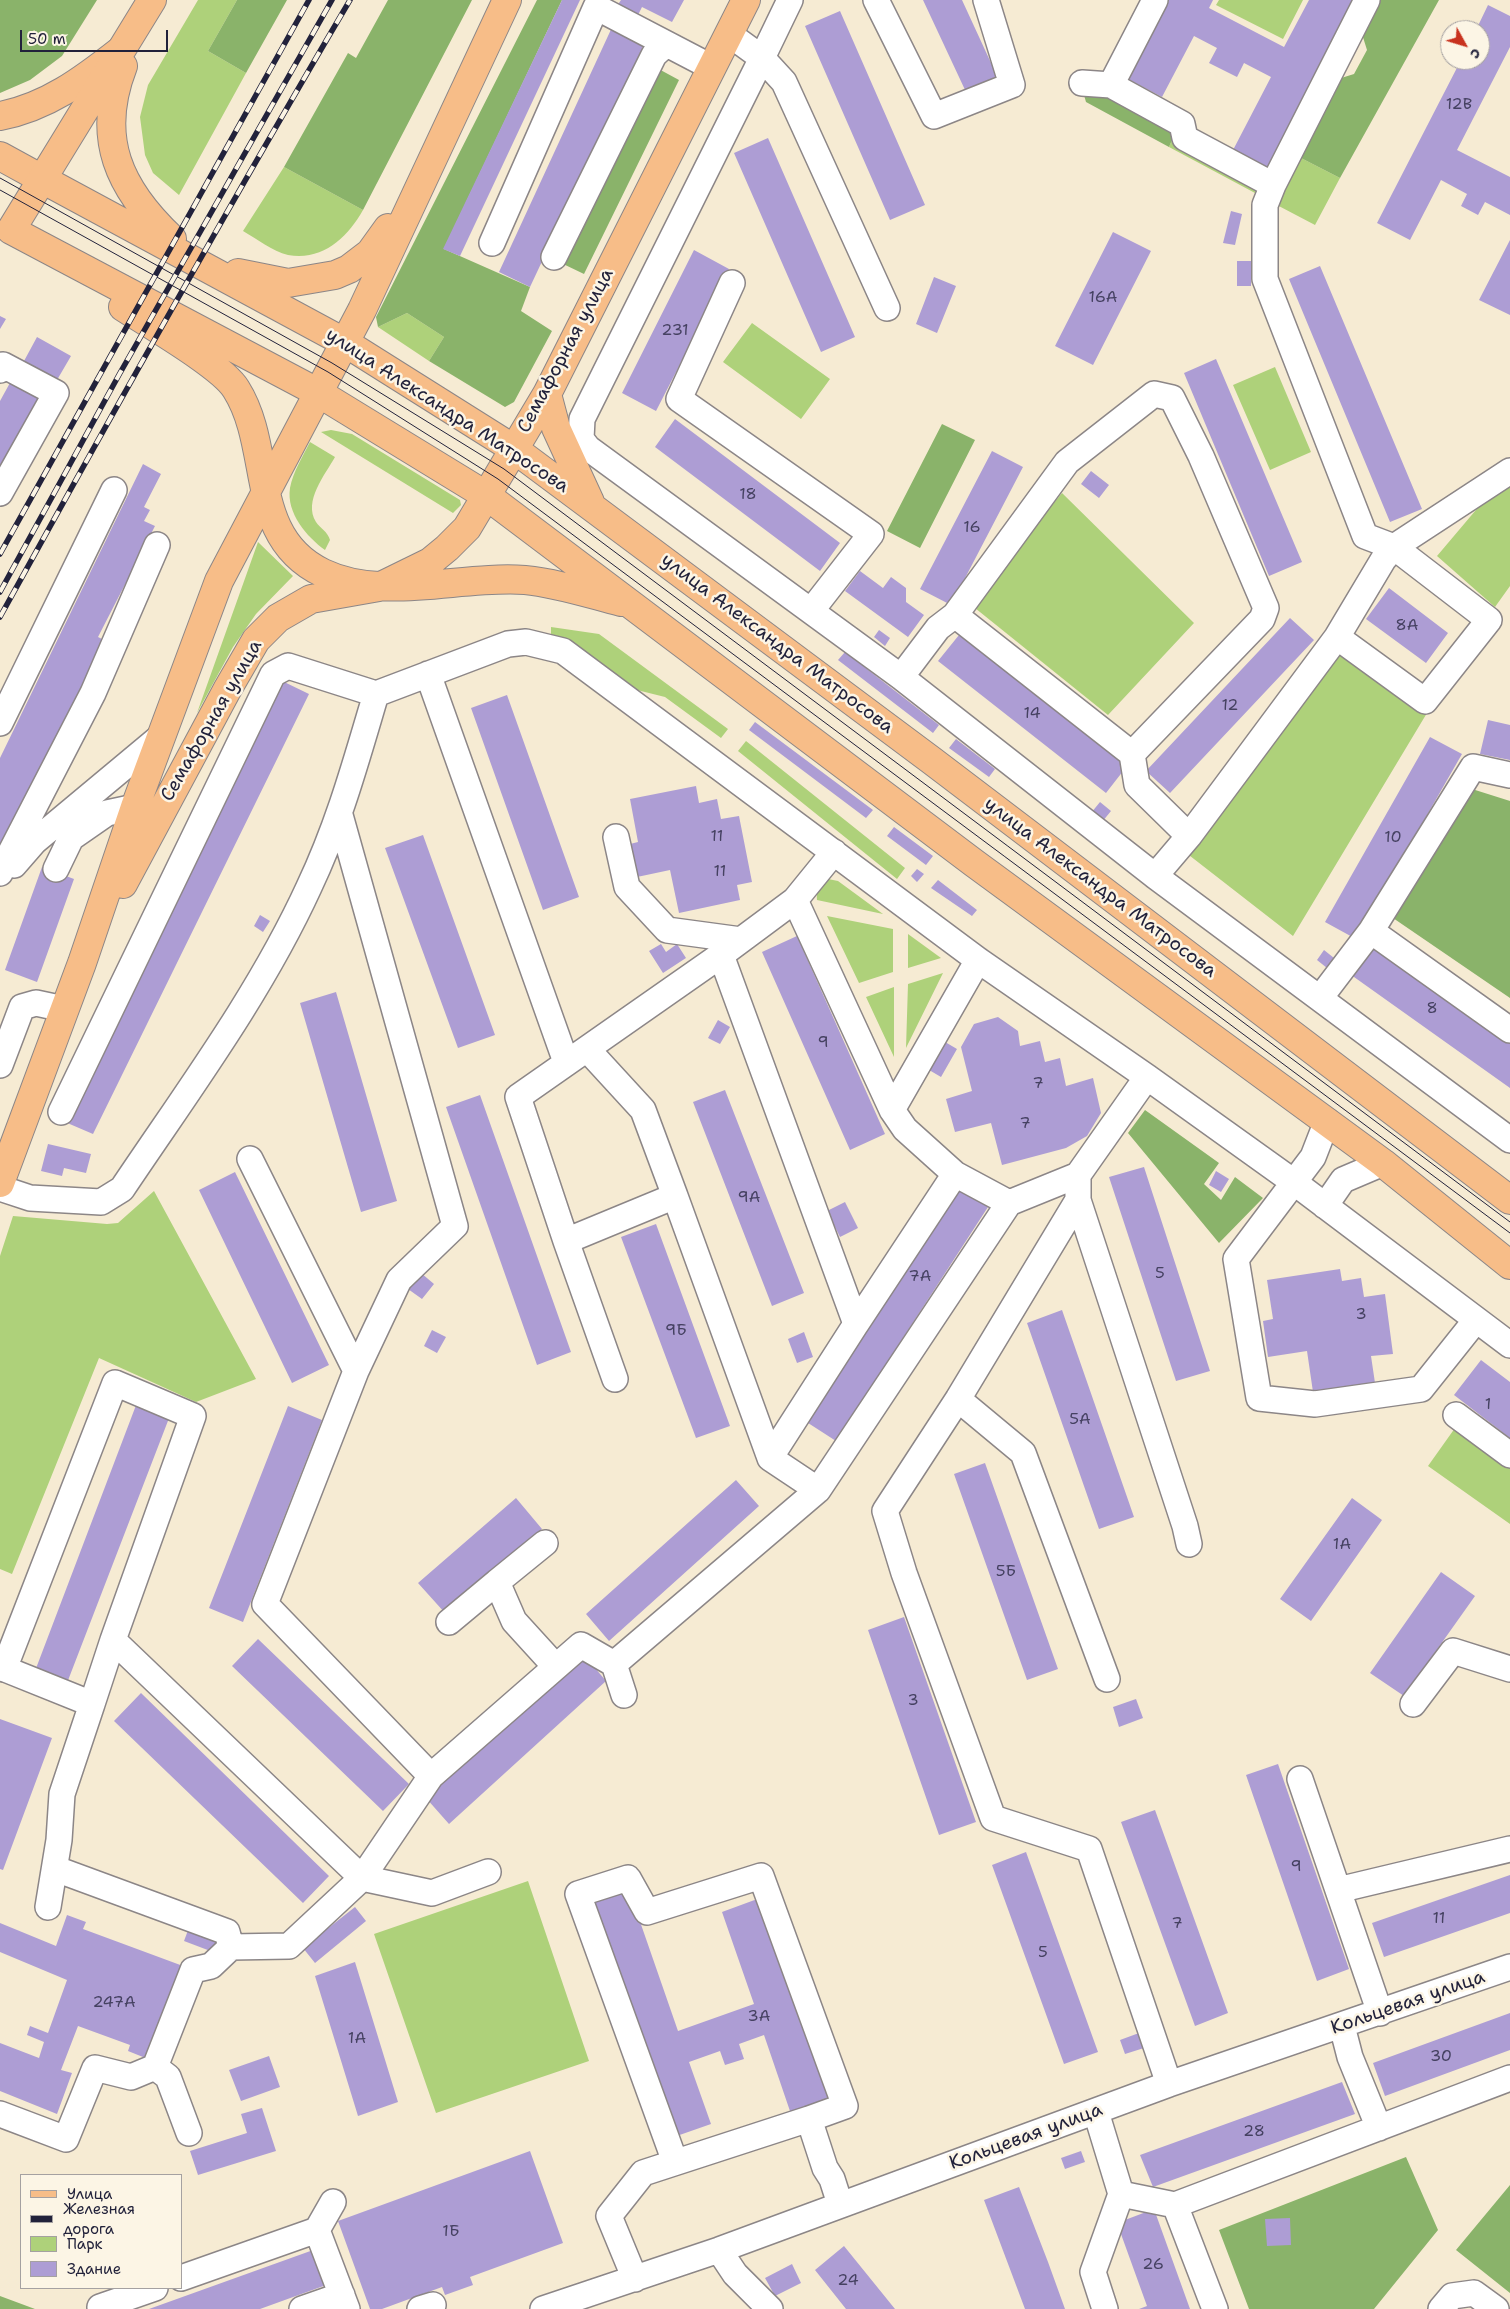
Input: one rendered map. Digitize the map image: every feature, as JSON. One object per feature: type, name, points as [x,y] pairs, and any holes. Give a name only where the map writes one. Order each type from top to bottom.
[{"type":"main road","name":"Семафорная улица","points":[[0,1183],[82,963],[160,737],[219,581],[344,342],[508,0]]},
{"type":"main road","name":"Семафорная улица","points":[[82,963],[180,773],[256,640],[278,618],[311,599],[379,587],[430,562],[448,548],[467,528],[547,394],[746,0]]},
{"type":"main road","points":[[149,5],[113,98],[111,133],[118,169],[131,192],[154,222],[192,258],[236,273],[288,283],[335,275],[349,269],[370,253],[421,182]]},
{"type":"main road","points":[[149,5],[42,179],[6,226],[317,392],[487,496],[974,863],[1383,1163],[1510,1265]]},
{"type":"main road","points":[[0,116],[16,113],[53,98],[91,74],[121,50]]},
{"type":"main road","name":"улица Александра Матросова","points":[[0,156],[192,258],[344,342],[514,449],[931,760],[1510,1200]]},
{"type":"main road","points":[[42,246],[97,290],[199,358],[235,387],[248,410],[265,491],[277,530],[290,551],[303,562],[324,574],[379,587],[525,580],[634,606]]},
{"type":"main road","points":[[547,394],[556,428],[592,506]]},
{"type":"street","points":[[790,0],[582,419],[581,439],[588,448],[901,677],[1155,876],[1510,1140]]},
{"type":"street","points":[[876,0],[934,116],[1012,85],[986,0]]},
{"type":"street","points":[[1111,85],[1155,0]]},
{"type":"street","points":[[1337,636],[1425,701],[1489,620],[1394,547],[1366,536],[1265,279],[1265,205],[1273,185],[1368,0]]},
{"type":"street","points":[[492,244],[596,3],[666,44],[711,67]]},
{"type":"street","points":[[729,34],[762,58],[784,82],[887,308]]},
{"type":"street","points":[[554,257],[654,55],[666,44]]},
{"type":"street","points":[[1082,83],[1111,85],[1182,124],[1185,138],[1273,185]]},
{"type":"street","points":[[732,284],[679,399],[871,534],[811,611]]},
{"type":"street","points":[[0,370],[2,365],[56,393],[0,493]]},
{"type":"street","points":[[901,677],[938,628],[955,615],[1067,462],[1154,394],[1172,398],[1201,456],[1266,608],[1262,619],[1132,754]]},
{"type":"street","points":[[1155,876],[1190,836],[1337,636],[1383,560],[1394,547],[1510,471]]},
{"type":"street","points":[[0,723],[114,490]]},
{"type":"street","points":[[0,873],[93,693],[157,546]]},
{"type":"street","points":[[955,615],[1132,754],[1137,785],[1190,836]]},
{"type":"street","points":[[61,1112],[273,674],[288,666],[376,694],[508,644],[526,642],[563,651],[978,960],[1147,1077],[1295,1183],[1510,1345]]},
{"type":"street","points":[[428,674],[566,1062]]},
{"type":"street","points":[[0,1188],[30,1198],[101,1202],[122,1189],[231,1027],[284,918],[340,815],[376,694]]},
{"type":"street","points":[[0,882],[34,842],[160,737]]},
{"type":"street","points":[[1320,998],[1370,931],[1473,768],[1510,775]]},
{"type":"street","points":[[56,869],[71,838],[106,812],[135,807]]},
{"type":"street","points":[[340,815],[455,1226],[399,1280],[356,1372],[265,1604],[431,1776]]},
{"type":"street","points":[[616,837],[627,887],[667,930],[740,940]]},
{"type":"street","points":[[615,1379],[518,1097],[721,955],[795,900],[834,852]]},
{"type":"street","points":[[795,900],[892,1110],[906,1129],[955,1174],[1009,1203]]},
{"type":"street","points":[[1370,931],[1510,1030]]},
{"type":"street","points":[[721,955],[856,1324]]},
{"type":"street","points":[[892,1110],[978,960]]},
{"type":"street","points":[[0,1065],[22,1007],[36,1003],[64,1009]]},
{"type":"street","points":[[587,1049],[643,1110],[770,1458],[818,1490]]},
{"type":"street","points":[[614,1664],[818,1490],[1009,1203],[1078,1175],[1147,1077]]},
{"type":"street","points":[[1327,1121],[1313,1157],[1236,1259],[1259,1398],[1315,1404],[1421,1389],[1476,1320]]},
{"type":"street","points":[[250,1159],[356,1372]]},
{"type":"street","points":[[1325,1206],[1343,1180],[1383,1163]]},
{"type":"street","points":[[770,1458],[955,1174]]},
{"type":"street","points":[[1078,1175],[1078,1200],[1182,1517],[1189,1544]]},
{"type":"street","points":[[566,1240],[675,1196]]},
{"type":"street","points":[[1078,1200],[958,1399],[885,1511],[904,1573],[993,1818],[1089,1850],[1169,2084]]},
{"type":"street","points":[[48,1907],[56,1869],[62,1794],[92,1704],[113,1640],[193,1416],[115,1383],[2,1668],[92,1704]]},
{"type":"street","points":[[958,1399],[1023,1453],[1107,1679]]},
{"type":"street","points":[[1456,1415],[1510,1455]]},
{"type":"street","points":[[449,1622],[545,1543]]},
{"type":"street","points":[[497,1582],[514,1621],[555,1666]]},
{"type":"street","points":[[113,1640],[362,1878],[432,1893],[488,1872]]},
{"type":"street","points":[[0,2114],[66,2139],[95,2068],[131,2077],[155,2067],[193,1970],[211,1966],[231,1947],[289,1946],[362,1878],[431,1776],[581,1645],[614,1664],[624,1695]]},
{"type":"street","points":[[1414,1704],[1453,1651],[1510,1669]]},
{"type":"street","points":[[1300,1779],[1380,2014]]},
{"type":"street","points":[[1338,1890],[1510,1849]]},
{"type":"street","points":[[56,1869],[227,1932],[231,1947]]},
{"type":"street","points":[[635,2279],[609,2216],[638,2176],[845,2106],[761,1876],[647,1912],[628,1878],[578,1894],[675,2162]]},
{"type":"street","name":"Кольцевая улица","points":[[544,2309],[719,2250],[1169,2084],[1380,2014],[1510,1967]]},
{"type":"street","points":[[1342,2026],[1350,2057],[1379,2128]]},
{"type":"street","points":[[155,2067],[168,2077],[189,2134]]},
{"type":"street","points":[[1121,2194],[1175,2205],[1510,2078]]},
{"type":"street","points":[[1096,2112],[1121,2194],[1093,2272],[1105,2309]]},
{"type":"street","points":[[809,2118],[825,2168],[832,2179],[840,2204]]},
{"type":"street","points":[[182,2278],[317,2230],[333,2202]]},
{"type":"street","points":[[1175,2205],[1216,2309]]},
{"type":"street","points":[[302,2309],[344,2302],[317,2230]]},
{"type":"street","points":[[719,2250],[735,2274],[770,2309]]},
{"type":"street","points":[[98,2301],[151,2289]]},
{"type":"street","points":[[1441,2309],[1452,2296],[1474,2293],[1496,2309]]},
{"type":"green space","points":[[0,0],[97,0],[62,56],[30,80],[0,93]]},
{"type":"green space","points":[[198,0],[237,0],[208,51],[246,73],[179,195],[153,173],[145,155],[140,117],[148,85]]},
{"type":"green space","points":[[237,0],[287,0],[246,73],[208,51]]},
{"type":"green space","points":[[388,0],[472,0],[363,210],[284,167],[348,53],[356,58]]},
{"type":"green space","points":[[537,0],[562,0],[444,249],[530,287],[521,311],[552,331],[514,402],[505,407],[429,361],[444,337],[407,313],[378,327],[376,317]]},
{"type":"green space","points":[[1219,0],[1303,0],[1283,39],[1216,5]]},
{"type":"green space","points":[[1380,0],[1439,0],[1340,178],[1299,157],[1338,79],[1354,74],[1367,50],[1362,34]]},
{"type":"green space","points":[[655,67],[679,80],[584,274],[559,262]]},
{"type":"green space","points":[[1082,88],[1098,88],[1173,128],[1169,147],[1086,102]]},
{"type":"green space","points":[[1172,140],[1259,186],[1255,193],[1169,147]]},
{"type":"green space","points":[[1299,157],[1340,178],[1315,225],[1275,204]]},
{"type":"green space","points":[[284,167],[363,210],[349,230],[333,245],[323,251],[301,256],[288,255],[270,248],[243,231]]},
{"type":"green space","points":[[407,313],[444,337],[429,361],[378,327]]},
{"type":"green space","points":[[752,323],[830,379],[801,419],[723,362]]},
{"type":"green space","points":[[1275,367],[1311,452],[1270,470],[1233,385]]},
{"type":"green space","points":[[942,424],[975,440],[920,548],[887,531]]},
{"type":"green space","points":[[331,430],[352,434],[460,500],[461,505],[453,513],[321,432]]},
{"type":"green space","points":[[310,442],[335,457],[317,488],[312,506],[316,522],[330,540],[325,550],[299,524],[291,506],[290,488],[293,476]]},
{"type":"green space","points":[[1510,483],[1510,586],[1495,607],[1437,556],[1481,504]]},
{"type":"green space","points":[[1062,493],[1194,623],[1108,715],[970,604]]},
{"type":"green space","points":[[258,542],[293,576],[256,614],[233,647],[197,713]]},
{"type":"green space","points":[[551,627],[599,634],[728,729],[721,738],[665,697],[637,690],[586,652],[551,638]]},
{"type":"green space","points":[[1339,651],[1427,713],[1293,936],[1185,852]]},
{"type":"green space","points":[[746,741],[905,868],[897,879],[738,751]]},
{"type":"green space","points":[[1472,789],[1510,801],[1510,998],[1393,918]]},
{"type":"green space","points":[[828,879],[838,881],[883,914],[817,900],[819,888]]},
{"type":"green space","points":[[827,916],[893,929],[893,972],[859,983]]},
{"type":"green space","points":[[908,934],[941,958],[908,968]]},
{"type":"green space","points":[[943,973],[906,1048],[908,984]]},
{"type":"green space","points":[[894,987],[894,1057],[866,997]]},
{"type":"green space","points":[[1145,1110],[1219,1163],[1204,1184],[1221,1200],[1235,1177],[1263,1198],[1219,1243],[1128,1133]]},
{"type":"green space","points":[[154,1191],[256,1379],[196,1402],[99,1358],[12,1574],[0,1569],[0,1256],[13,1216],[107,1224],[118,1223]]},
{"type":"green space","points":[[1455,1428],[1510,1468],[1510,1524],[1428,1466]]},
{"type":"green space","points":[[528,1881],[589,2061],[436,2113],[374,1934]]},
{"type":"green space","points":[[1406,2157],[1438,2230],[1374,2309],[1249,2309],[1219,2230]]},
{"type":"green space","points":[[1510,2185],[1510,2293],[1456,2250]]},
{"type":"green space","points":[[0,2296],[35,2309],[0,2309]]},
{"type":"building","points":[[562,0],[580,0],[460,256],[443,249]]},
{"type":"building","points":[[621,0],[684,0],[672,22],[642,7],[637,17],[617,6]]},
{"type":"building","points":[[923,0],[962,0],[997,76],[966,92]]},
{"type":"building","points":[[1169,0],[1213,0],[1209,8],[1284,47],[1309,0],[1355,0],[1267,170],[1232,152],[1271,77],[1244,63],[1237,77],[1209,63],[1217,48],[1194,36],[1162,97],[1128,79]]},
{"type":"building","points":[[1488,5],[1510,16],[1510,47],[1457,150],[1510,177],[1510,215],[1485,202],[1478,215],[1461,206],[1467,194],[1441,180],[1410,240],[1377,223],[1456,70],[1490,70],[1490,20],[1481,20]]},
{"type":"building","points":[[840,11],[925,205],[890,220],[805,26]]},
{"type":"building","points":[[614,23],[646,40],[530,287],[499,272]]},
{"type":"building","points":[[768,138],[855,337],[821,352],[734,153]]},
{"type":"building","points":[[1231,211],[1242,214],[1235,245],[1223,243]]},
{"type":"building","points":[[1113,232],[1151,251],[1093,365],[1055,346]]},
{"type":"building","points":[[1510,240],[1510,315],[1479,300]]},
{"type":"building","points":[[694,250],[729,269],[656,411],[622,393]]},
{"type":"building","points":[[1237,261],[1251,261],[1251,286],[1237,286]]},
{"type":"building","points":[[1320,266],[1422,509],[1390,522],[1289,279]]},
{"type":"building","points":[[934,277],[956,286],[937,333],[916,324]]},
{"type":"building","points":[[0,316],[6,319],[0,329]]},
{"type":"building","points":[[37,337],[71,356],[57,380],[24,361]]},
{"type":"building","points":[[1216,359],[1302,562],[1269,576],[1184,373]]},
{"type":"building","points":[[11,381],[42,399],[0,474],[0,401]]},
{"type":"building","points":[[675,419],[840,543],[820,571],[655,447]]},
{"type":"building","points":[[992,451],[1023,467],[951,605],[920,589]]},
{"type":"building","points":[[143,464],[161,474],[144,507],[150,510],[144,521],[155,526],[98,637],[106,641],[0,850],[0,758]]},
{"type":"building","points":[[1091,471],[1109,485],[1099,498],[1081,484]]},
{"type":"building","points":[[860,571],[883,588],[891,577],[906,588],[906,602],[924,615],[908,637],[845,591]]},
{"type":"building","points":[[1389,588],[1448,633],[1426,663],[1366,619]]},
{"type":"building","points":[[1290,618],[1314,640],[1170,793],[1146,771]]},
{"type":"building","points":[[879,630],[890,638],[885,646],[874,637]]},
{"type":"building","points":[[959,635],[1127,766],[1106,793],[938,661]]},
{"type":"building","points":[[845,652],[939,725],[933,733],[838,660]]},
{"type":"building","points":[[278,679],[309,694],[93,1134],[65,1122]]},
{"type":"building","points":[[507,695],[579,897],[543,910],[471,708]]},
{"type":"building","points":[[1488,720],[1510,725],[1510,760],[1480,754]]},
{"type":"building","points":[[755,722],[873,810],[866,818],[749,730]]},
{"type":"building","points":[[1430,737],[1462,754],[1356,939],[1325,922]]},
{"type":"building","points":[[956,739],[995,769],[989,777],[949,748]]},
{"type":"building","points":[[696,786],[699,803],[717,799],[721,819],[739,816],[752,882],[737,885],[740,900],[679,913],[670,870],[637,877],[630,844],[638,842],[630,799]]},
{"type":"building","points":[[1100,802],[1111,811],[1102,822],[1091,813]]},
{"type":"building","points":[[894,827],[933,856],[926,865],[887,836]]},
{"type":"building","points":[[423,835],[495,1035],[458,1048],[385,848]]},
{"type":"building","points":[[42,867],[74,879],[37,982],[5,970]]},
{"type":"building","points":[[917,869],[924,874],[917,882],[911,876]]},
{"type":"building","points":[[938,880],[977,910],[972,916],[931,888]]},
{"type":"building","points":[[260,915],[270,921],[263,932],[254,926]]},
{"type":"building","points":[[797,936],[885,1134],[850,1150],[762,952]]},
{"type":"building","points":[[1370,941],[1510,1041],[1510,1088],[1347,972]]},
{"type":"building","points":[[661,944],[666,952],[677,944],[686,958],[663,973],[649,951]]},
{"type":"building","points":[[1324,950],[1334,958],[1327,968],[1317,960]]},
{"type":"building","points":[[336,992],[397,1201],[361,1212],[300,1003]]},
{"type":"building","points":[[998,1017],[1018,1031],[1020,1046],[1040,1041],[1045,1062],[1060,1058],[1066,1086],[1093,1078],[1101,1113],[1087,1136],[1066,1148],[1002,1165],[991,1123],[955,1132],[946,1099],[972,1091],[961,1047],[974,1024]]},
{"type":"building","points":[[718,1020],[730,1027],[720,1044],[708,1038]]},
{"type":"building","points":[[940,1039],[957,1049],[941,1077],[924,1067]]},
{"type":"building","points":[[725,1090],[804,1293],[772,1306],[693,1102]]},
{"type":"building","points":[[480,1095],[571,1352],[537,1365],[446,1107]]},
{"type":"building","points":[[48,1144],[91,1154],[86,1173],[64,1168],[62,1176],[41,1171]]},
{"type":"building","points":[[1144,1167],[1210,1371],[1176,1381],[1109,1177]]},
{"type":"building","points":[[1216,1171],[1229,1179],[1221,1192],[1209,1185]]},
{"type":"building","points":[[235,1172],[329,1365],[292,1383],[199,1190]]},
{"type":"building","points":[[957,1187],[988,1207],[836,1441],[805,1421]]},
{"type":"building","points":[[845,1202],[858,1228],[840,1237],[827,1211]]},
{"type":"building","points":[[656,1224],[730,1426],[696,1438],[621,1237]]},
{"type":"building","points":[[1340,1269],[1342,1281],[1361,1278],[1364,1297],[1385,1294],[1393,1354],[1371,1356],[1375,1383],[1313,1392],[1307,1351],[1268,1357],[1263,1321],[1273,1319],[1267,1280]]},
{"type":"building","points":[[421,1273],[434,1284],[422,1299],[408,1289]]},
{"type":"building","points":[[1062,1310],[1134,1517],[1099,1529],[1027,1323]]},
{"type":"building","points":[[432,1330],[446,1337],[437,1353],[424,1346]]},
{"type":"building","points":[[804,1332],[813,1357],[797,1363],[788,1339]]},
{"type":"building","points":[[1481,1360],[1510,1382],[1510,1438],[1454,1395]]},
{"type":"building","points":[[138,1400],[171,1413],[67,1683],[35,1671]]},
{"type":"building","points":[[288,1406],[322,1420],[243,1622],[209,1608]]},
{"type":"building","points":[[985,1463],[1058,1669],[1027,1680],[954,1474]]},
{"type":"building","points":[[736,1480],[759,1506],[609,1641],[586,1614]]},
{"type":"building","points":[[516,1498],[542,1529],[445,1613],[418,1583]]},
{"type":"building","points":[[1352,1498],[1382,1520],[1311,1621],[1280,1599]]},
{"type":"building","points":[[1441,1572],[1475,1596],[1404,1696],[1370,1673]]},
{"type":"building","points":[[904,1617],[976,1822],[939,1835],[868,1630]]},
{"type":"building","points":[[258,1639],[409,1784],[383,1811],[232,1666]]},
{"type":"building","points":[[584,1655],[606,1681],[449,1824],[426,1798]]},
{"type":"building","points":[[141,1693],[329,1876],[303,1903],[114,1721]]},
{"type":"building","points":[[1136,1699],[1143,1718],[1119,1727],[1113,1707]]},
{"type":"building","points":[[0,1719],[52,1738],[3,1870],[0,1869]]},
{"type":"building","points":[[1278,1764],[1349,1969],[1317,1981],[1246,1775]]},
{"type":"building","points":[[1155,1810],[1228,2013],[1195,2026],[1121,1822]]},
{"type":"building","points":[[1026,1852],[1098,2052],[1064,2064],[992,1865]]},
{"type":"building","points":[[1510,1875],[1510,1913],[1384,1957],[1372,1923]]},
{"type":"building","points":[[628,1887],[678,2031],[754,2004],[722,1912],[760,1898],[830,2100],[791,2114],[764,2035],[739,2044],[744,2059],[725,2065],[720,2051],[689,2062],[711,2124],[671,2138],[589,1900]]},
{"type":"building","points":[[355,1907],[366,1921],[315,1963],[303,1948]]},
{"type":"building","points":[[67,1915],[86,1922],[83,1929],[183,1966],[148,2059],[128,2051],[130,2045],[78,2026],[61,2070],[72,2073],[57,2114],[0,2091],[0,2043],[39,2058],[44,2042],[27,2035],[30,2026],[48,2033],[67,1980],[0,1952],[0,1923],[56,1946]]},
{"type":"building","points":[[190,1925],[219,1936],[213,1952],[184,1941]]},
{"type":"building","points":[[355,1962],[398,2102],[358,2116],[315,1976]]},
{"type":"building","points":[[1510,2013],[1510,2050],[1385,2096],[1373,2063]]},
{"type":"building","points":[[1139,2033],[1144,2048],[1125,2054],[1120,2040]]},
{"type":"building","points":[[269,2056],[280,2087],[241,2101],[229,2070]]},
{"type":"building","points":[[1342,2082],[1355,2114],[1153,2187],[1140,2155]]},
{"type":"building","points":[[262,2108],[276,2151],[198,2175],[190,2151],[247,2133],[241,2114]]},
{"type":"building","points":[[530,2151],[563,2243],[470,2277],[473,2285],[445,2295],[442,2287],[382,2309],[370,2309],[338,2221]]},
{"type":"building","points":[[1081,2151],[1085,2162],[1065,2169],[1061,2158]]},
{"type":"building","points":[[1019,2187],[1065,2309],[1025,2309],[984,2200]]},
{"type":"building","points":[[1154,2209],[1190,2309],[1139,2309],[1147,2306],[1117,2223]]},
{"type":"building","points":[[1290,2218],[1291,2245],[1267,2246],[1265,2219]]},
{"type":"building","points":[[844,2246],[895,2309],[846,2309],[815,2270]]},
{"type":"building","points":[[316,2249],[329,2284],[260,2309],[149,2309]]},
{"type":"building","points":[[792,2264],[801,2283],[775,2296],[765,2278]]},
{"type":"tram line","points":[[0,178],[332,363],[504,469],[1510,1222]]},
{"type":"tram line","points":[[0,190],[328,372],[498,479],[1510,1233]]},
{"type":"railway","points":[[0,554],[309,0]]},
{"type":"railway","points":[[0,592],[120,373],[332,0]]},
{"type":"railway","points":[[0,617],[173,307],[350,0]]}]
